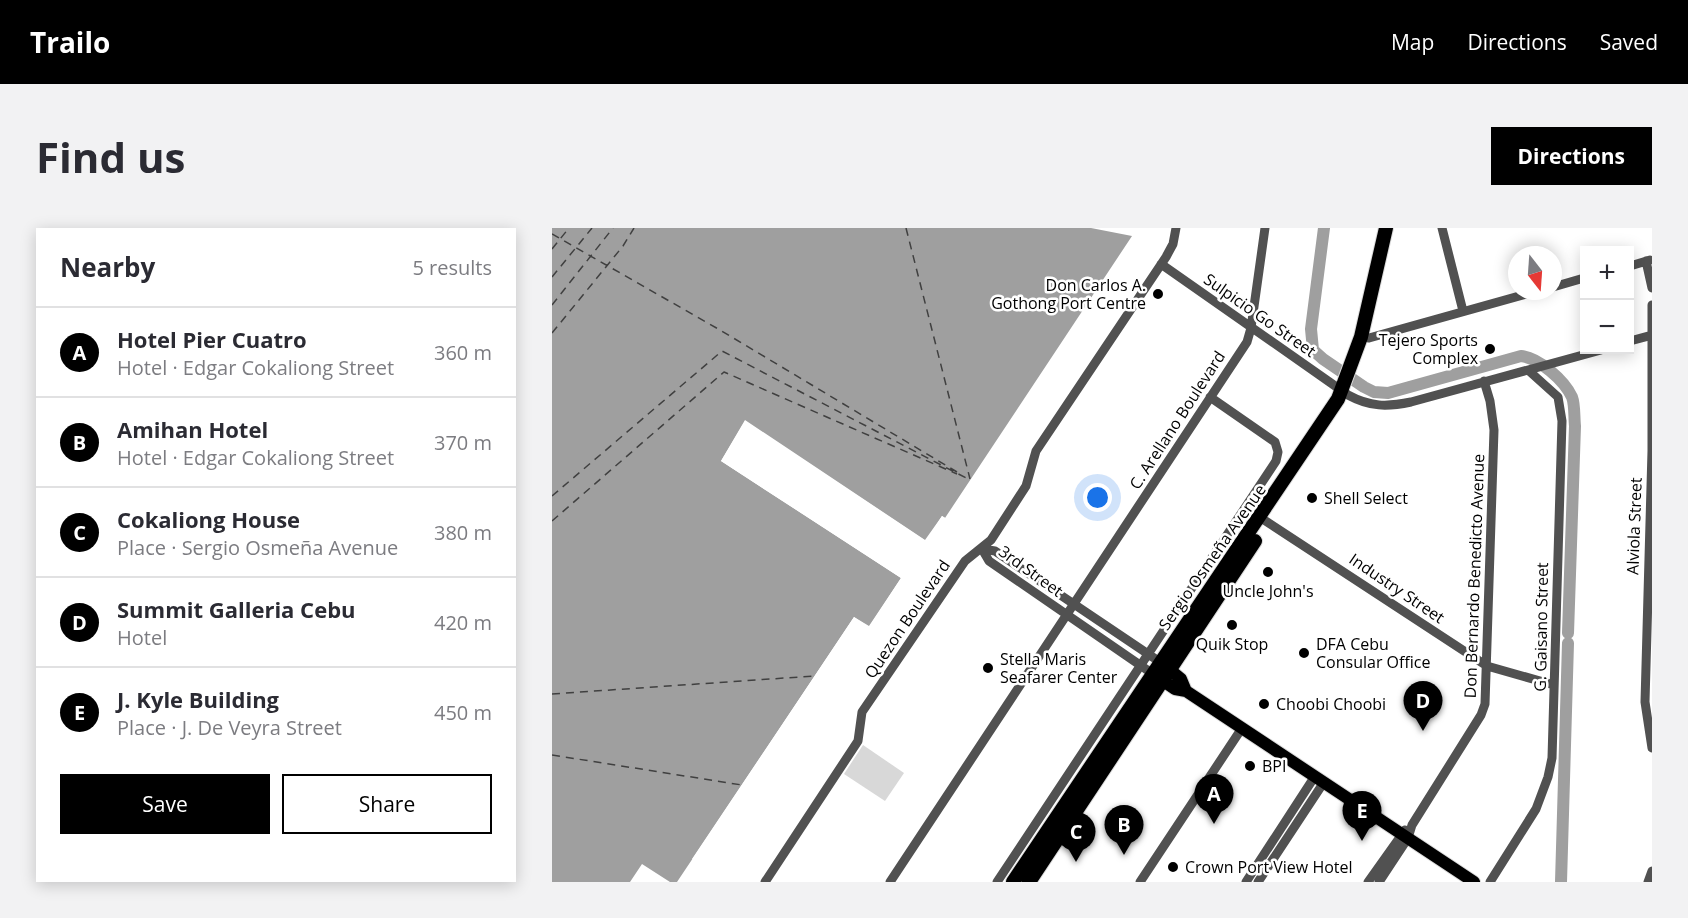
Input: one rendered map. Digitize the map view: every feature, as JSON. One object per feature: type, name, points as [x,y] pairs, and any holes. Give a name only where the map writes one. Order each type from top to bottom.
[{"type":"highway","name":"Sergio Osmeña Avenue","points":[[1350,383],[1386,228]]},
{"type":"highway","name":"Sergio Osmeña Avenue","points":[[1013,882],[1162,672],[1264,520],[1350,383],[1369,338],[1394,228]]},
{"type":"highway","name":"Sergio Osmeña Avenue","points":[[1029,882],[1162,672]]},
{"type":"main road","points":[[1162,672],[1175,689],[1186,691],[1474,882]]},
{"type":"street","name":"Quezon Boulevard","points":[[765,882],[858,741],[862,712],[965,561],[991,540],[1023,492],[1036,451],[1161,264],[1173,244],[1176,228]]},
{"type":"street","name":"C. Arellano Boulevard","points":[[890,882],[1247,342],[1265,228]]},
{"type":"street","points":[[1442,228],[1463,311]]},
{"type":"street","points":[[1634,264],[1649,260],[1652,288]]},
{"type":"street","name":"Sulpicio Go Street","points":[[1161,264],[1251,328],[1350,383],[1370,405],[1389,406],[1585,354]]},
{"type":"street","points":[[1562,284],[1580,279]]},
{"type":"street","points":[[1369,338],[1508,299]]},
{"type":"street","name":"Alviola Street","points":[[1652,305],[1651,502],[1646,702],[1652,748]]},
{"type":"street","points":[[1634,340],[1652,335]]},
{"type":"street","name":"G. Gaisano Street","points":[[1490,882],[1536,809],[1548,777],[1553,737],[1562,421],[1558,397],[1532,369]]},
{"type":"street","name":"Don Bernardo Benedicto Avenue","points":[[1405,836],[1481,715],[1485,704],[1494,430],[1490,401],[1484,381]]},
{"type":"street","points":[[996,882],[1140,664],[1228,536],[1278,456],[1275,442],[1210,397]]},
{"type":"street","name":"Industry Street","points":[[1264,520],[1487,666],[1554,685]]},
{"type":"street","name":"3rd Street","points":[[982,549],[988,561],[1147,654],[1162,672]]},
{"type":"street","name":"3rd Street","points":[[1071,611],[1140,664],[1162,672]]},
{"type":"street","points":[[1140,882],[1242,728]]},
{"type":"street","points":[[1246,882],[1320,779]]},
{"type":"street","points":[[1258,882],[1320,779]]},
{"type":"street","points":[[1368,882],[1405,836]]},
{"type":"street","points":[[1379,882],[1405,836]]},
{"type":"street","points":[[1648,882],[1652,871]]},
{"type":"shaded area","points":[[552,228],[1091,228],[1132,236],[945,518],[942,516],[926,541],[745,421],[721,461],[901,578],[869,627],[854,617],[677,882],[670,882],[642,864],[630,882],[552,882]]},
{"type":"shaded area","points":[[863,745],[904,773],[885,801],[844,774]]},
{"type":"pier","points":[[745,420],[925,540],[942,516],[947,519],[943,520],[928,543],[924,543],[746,425],[725,460],[904,578],[871,629],[855,621],[695,861],[692,859],[854,617],[869,626],[901,578],[721,461]]},
{"type":"waterway","points":[[1324,228],[1311,329],[1313,350],[1364,387],[1374,392],[1388,393],[1521,356],[1543,365],[1568,390],[1573,400],[1575,426],[1568,633]]},
{"type":"waterway","points":[[1561,882],[1568,643]]},
{"type":"ferry route","points":[[552,249],[569,228]]},
{"type":"ferry route","points":[[552,277],[592,228]]},
{"type":"ferry route","points":[[552,305],[613,228]]},
{"type":"ferry route","points":[[552,333],[623,246],[634,228]]},
{"type":"ferry route","points":[[906,228],[970,479]]},
{"type":"ferry route","points":[[552,234],[720,330],[957,472]]},
{"type":"ferry route","points":[[552,496],[722,351],[970,480]]},
{"type":"ferry route","points":[[552,521],[724,372],[957,474]]},
{"type":"ferry route","points":[[552,694],[814,676]]},
{"type":"ferry route","points":[[552,755],[742,785]]},
{"type":"place","name":"Don Carlos A. Gothong Port Centre","points":[[1158,294]]},
{"type":"place","name":"Tejero Sports Complex","points":[[1490,349]]},
{"type":"place","name":"Shell Select","points":[[1312,498]]},
{"type":"place","name":"Uncle John's","points":[[1268,572]]},
{"type":"place","name":"Quik Stop","points":[[1232,625]]},
{"type":"place","name":"DFA Cebu Consular Office","points":[[1304,653]]},
{"type":"place","name":"Stella Maris Seafarer Center","points":[[988,668]]},
{"type":"place","name":"Choobi Choobi","points":[[1264,704]]},
{"type":"place","name":"Summit Galleria Cebu","points":[[1423,731]]},
{"type":"place","name":"BPI","points":[[1250,766]]},
{"type":"place","name":"Hotel Pier Cuatro","points":[[1214,824]]},
{"type":"place","name":"J. Kyle Building","points":[[1362,841]]},
{"type":"place","name":"Amihan Hotel","points":[[1124,855]]},
{"type":"place","name":"Cokaliong House","points":[[1076,862]]},
{"type":"place","name":"Crown Port View Hotel","points":[[1173,867]]}]
